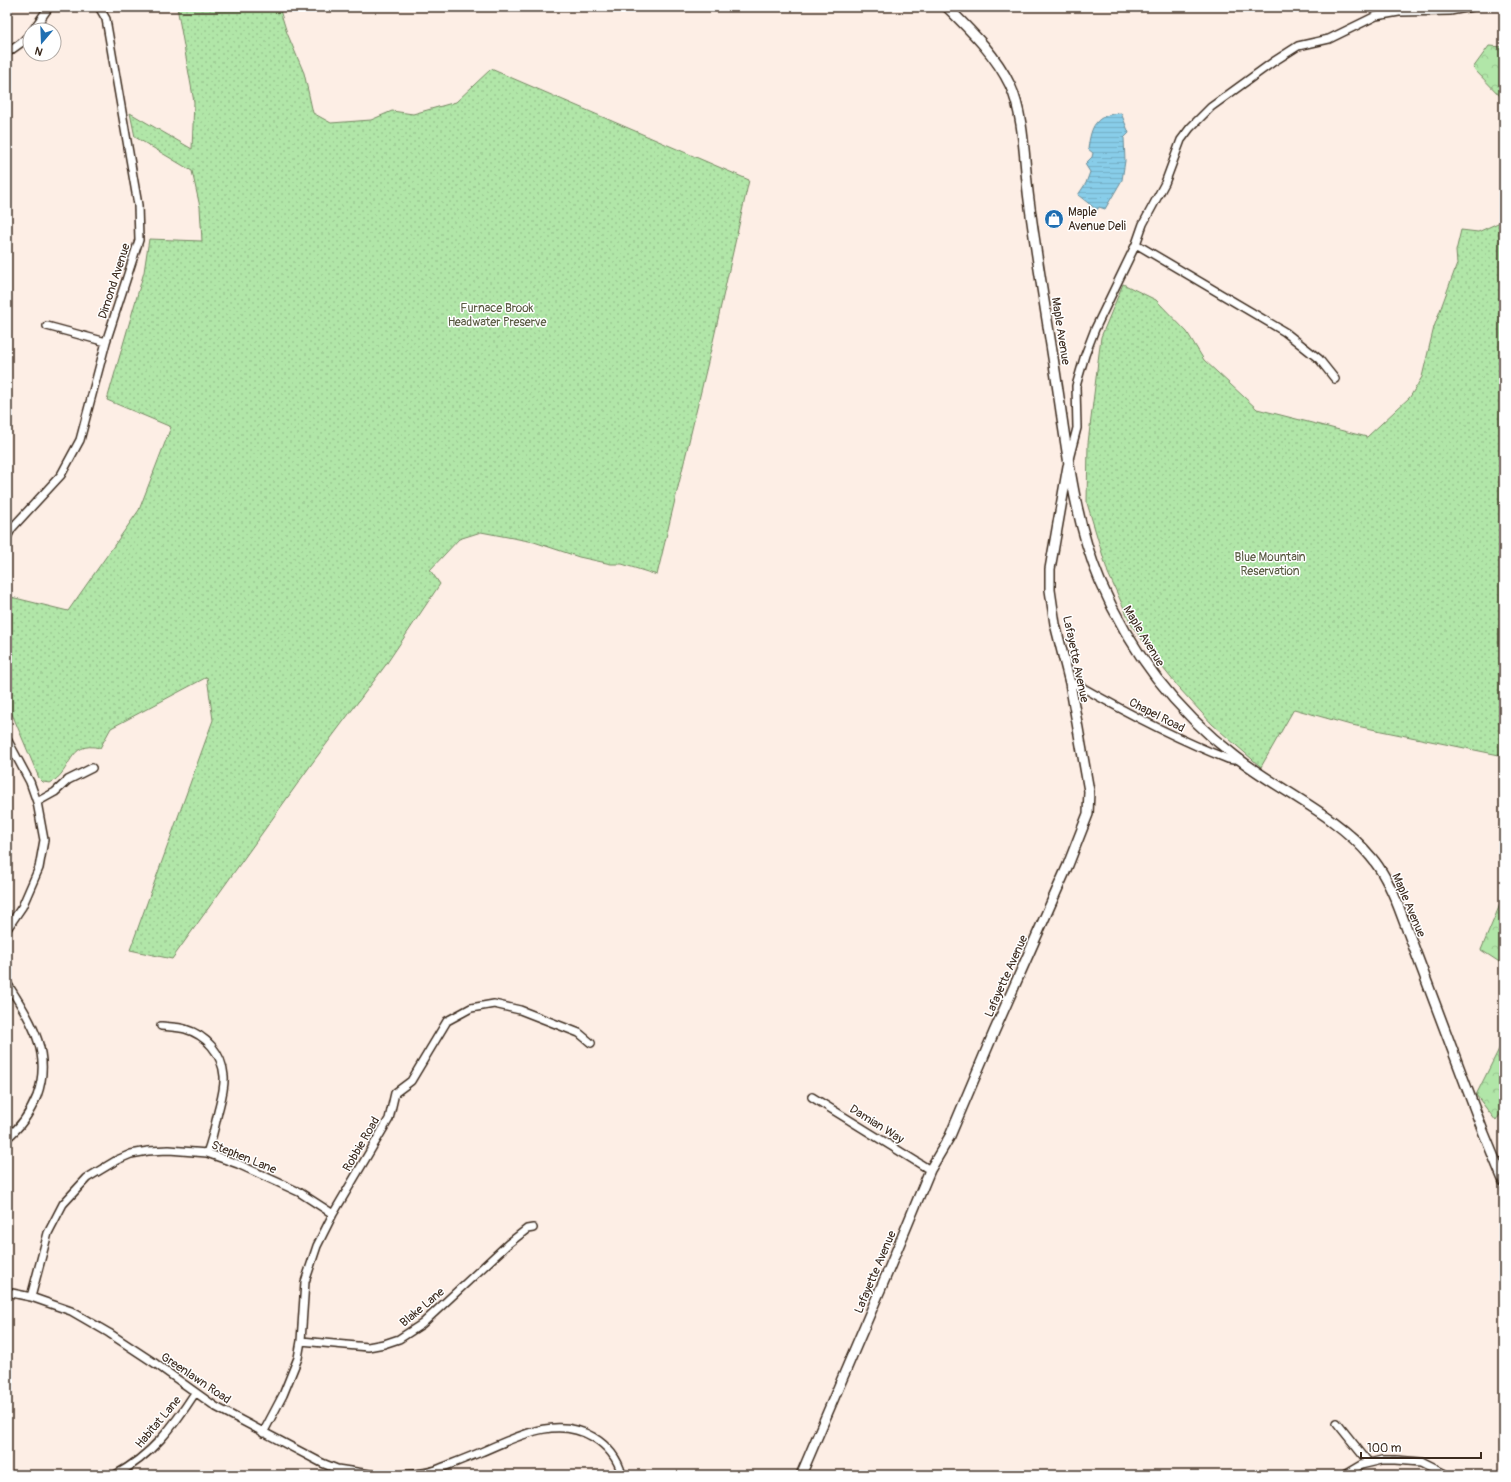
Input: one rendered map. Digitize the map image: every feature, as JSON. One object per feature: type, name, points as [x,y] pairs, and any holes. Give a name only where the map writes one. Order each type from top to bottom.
[{"type":"street","points":[[39,22],[49,7]]},
{"type":"street","name":"Dimond Avenue","points":[[7,537],[12,528],[61,475],[80,440],[106,342],[139,240],[138,205],[106,19],[99,7]]},
{"type":"street","name":"Maple Avenue","points":[[947,7],[981,41],[997,62],[1011,88],[1020,119],[1028,199],[1069,461],[1078,506],[1091,556],[1115,613],[1149,670],[1181,709],[1200,728],[1237,759],[1317,811],[1357,841],[1382,873],[1399,908],[1483,1131],[1504,1182]]},
{"type":"street","points":[[1069,461],[1077,428],[1076,386],[1095,329],[1136,244],[1142,224],[1165,183],[1181,140],[1198,119],[1211,107],[1273,62],[1298,46],[1329,39],[1376,16],[1399,12],[1450,11],[1472,7]]},
{"type":"street","points":[[7,53],[22,43]]},
{"type":"street","points":[[1136,244],[1285,332],[1319,359],[1335,379]]},
{"type":"street","points":[[47,326],[106,342]]},
{"type":"street","name":"Lafayette Avenue","points":[[801,1475],[930,1170],[950,1136],[997,1025],[1068,865],[1088,814],[1088,791],[1070,683],[1055,624],[1050,590],[1050,570],[1069,461]]},
{"type":"street","name":"Chapel Road","points":[[1070,683],[1078,685],[1142,720],[1194,745],[1228,760],[1237,759]]},
{"type":"street","points":[[7,739],[30,782],[37,802],[44,840],[39,868],[22,907],[7,929]]},
{"type":"street","points":[[37,802],[55,792],[68,780],[92,768]]},
{"type":"street","points":[[7,1138],[17,1130],[33,1107],[41,1085],[43,1073],[43,1060],[35,1031],[8,984]]},
{"type":"street","name":"Robbie Road","points":[[263,1433],[286,1389],[298,1358],[301,1341],[305,1282],[317,1246],[333,1214],[388,1119],[395,1093],[411,1081],[447,1021],[471,1008],[494,1004],[535,1015],[579,1033],[591,1043]]},
{"type":"street","points":[[161,1026],[186,1029],[199,1035],[209,1042],[221,1062],[224,1076],[222,1092],[208,1153]]},
{"type":"street","name":"Damian Way","points":[[812,1097],[930,1170]]},
{"type":"street","name":"Stephen Lane","points":[[31,1297],[48,1234],[63,1204],[87,1178],[116,1160],[131,1154],[148,1151],[170,1150],[208,1153],[238,1164],[299,1192],[333,1214]]},
{"type":"street","name":"Blake Lane","points":[[301,1341],[368,1347],[399,1339],[422,1324],[508,1244],[527,1229],[533,1228]]},
{"type":"street","name":"Greenlawn Road","points":[[7,1292],[31,1297],[77,1314],[150,1360],[216,1407],[263,1433],[337,1469],[375,1475]]},
{"type":"street","name":"Habitat Lane","points":[[115,1475],[142,1458],[157,1444],[178,1419],[195,1393]]},
{"type":"street","points":[[1337,1423],[1369,1463]]},
{"type":"street","points":[[400,1475],[417,1474],[435,1470],[504,1441],[535,1430],[559,1427],[587,1434],[599,1441],[610,1450],[622,1475]]},
{"type":"street","points":[[1344,1475],[1361,1465],[1395,1460],[1421,1462],[1447,1475]]},
{"type":"green space","name":"Furnace Brook Headwater Preserve","points":[[177,7],[279,7],[287,33],[304,73],[313,113],[331,123],[371,120],[392,111],[413,114],[456,102],[491,69],[749,180],[714,337],[657,575],[622,564],[611,564],[579,557],[534,542],[481,532],[459,539],[430,570],[440,584],[385,666],[313,762],[172,959],[130,950],[213,720],[207,677],[111,728],[100,748],[89,747],[82,749],[71,758],[63,772],[57,778],[50,783],[43,782],[39,778],[7,702],[7,596],[68,611],[139,510],[171,427],[107,400],[144,272],[149,239],[202,241],[200,207],[192,171],[135,137],[130,113],[192,149],[194,102]]},
{"type":"green space","points":[[1489,46],[1504,47],[1504,100],[1473,68]]},
{"type":"green space","name":"Blue Mountain Reservation","points":[[1504,222],[1504,756],[1347,724],[1294,709],[1261,767],[1212,724],[1179,688],[1132,626],[1108,573],[1087,503],[1088,443],[1101,337],[1123,284],[1156,300],[1187,332],[1204,360],[1257,409],[1367,437],[1410,397],[1422,377],[1434,327],[1457,264],[1456,251],[1461,230],[1478,232],[1498,223]]},
{"type":"green space","points":[[1504,895],[1504,965],[1481,950]]},
{"type":"green space","points":[[1504,1039],[1504,1108],[1496,1121],[1476,1095]]},
{"type":"water","points":[[1121,113],[1129,133],[1124,138],[1125,161],[1122,180],[1105,209],[1099,207],[1097,210],[1078,195],[1086,183],[1090,172],[1085,164],[1092,157],[1093,153],[1088,149],[1091,134],[1096,123],[1100,119],[1112,114]]},
{"type":"place","name":"Maple Avenue Deli","points":[[1054,219]]}]
